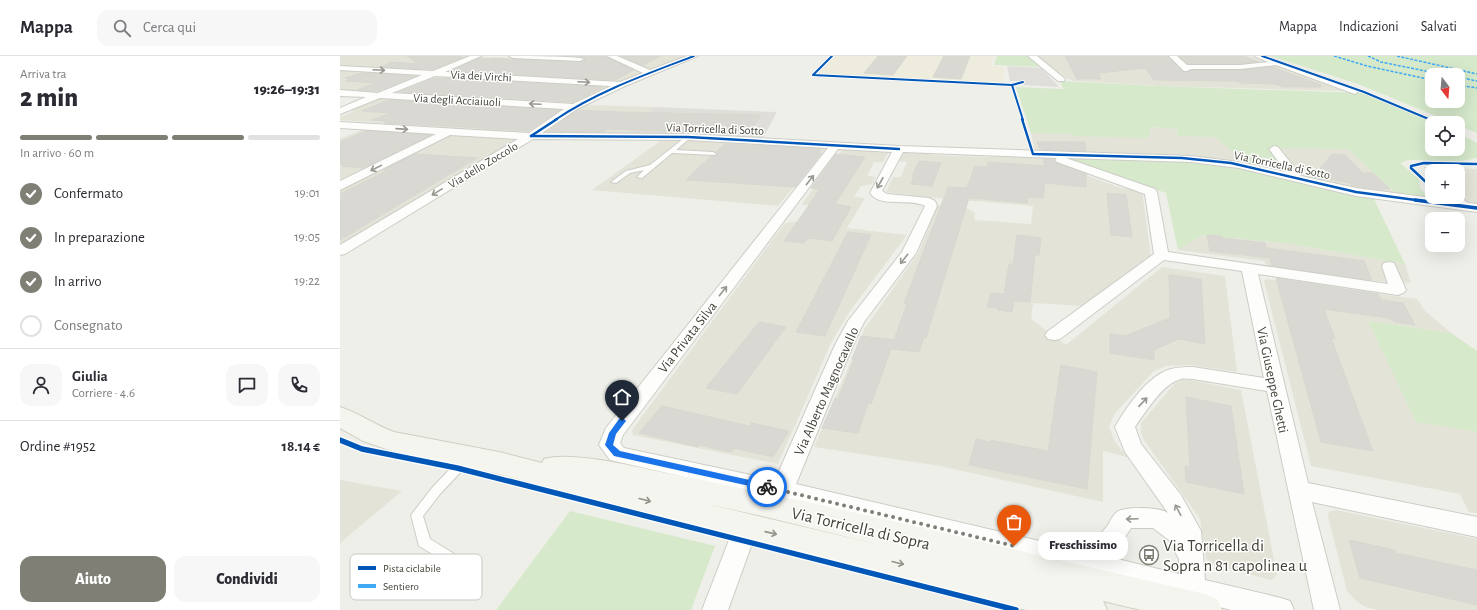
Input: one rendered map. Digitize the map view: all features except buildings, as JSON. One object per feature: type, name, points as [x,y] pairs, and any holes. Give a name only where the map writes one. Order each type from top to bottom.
[{"type":"street","points":[[340,111],[477,56]]},
{"type":"street","points":[[513,56],[580,59]]},
{"type":"street","points":[[611,56],[649,73]]},
{"type":"street","name":"Via dello Zoccolo","points":[[340,251],[530,136],[574,107],[622,84],[694,56]]},
{"type":"street","points":[[1032,56],[1061,79]]},
{"type":"street","points":[[1173,56],[1186,68],[1240,68],[1277,63]]},
{"type":"street","points":[[1258,56],[1355,91]]},
{"type":"street","name":"Via dei Virchi","points":[[340,68],[622,84]]},
{"type":"street","name":"Via degli Acciaiuoli","points":[[340,93],[574,107]]},
{"type":"street","name":"Via Torricella di Sotto","points":[[340,125],[530,136],[688,137],[899,149],[1191,159],[1239,165],[1356,192],[1473,208]]},
{"type":"street","points":[[340,136],[363,126]]},
{"type":"street","points":[[340,186],[448,132]]},
{"type":"street","name":"Via Privata Silva","points":[[782,490],[617,454],[609,445],[612,433],[835,146]]},
{"type":"street","name":"Via Alberto Magnocavallo","points":[[782,490],[844,345],[856,321],[909,253],[931,206],[931,204],[925,200],[884,197],[876,193],[899,149]]},
{"type":"street","points":[[1274,149],[1296,177]]},
{"type":"street","name":"Via Torricella di Sotto","points":[[1051,155],[1151,192],[1161,255]]},
{"type":"street","points":[[1054,335],[1161,255],[1398,290],[1389,266]]},
{"type":"street","name":"Via Giuseppe Ghetti","points":[[1248,269],[1327,610]]},
{"type":"street","points":[[1031,596],[1054,590],[1173,604],[1191,560],[1189,531],[1173,501],[1132,447],[1125,427],[1135,411],[1164,380],[1176,373],[1200,373],[1274,386]]},
{"type":"street","name":"Via Torricella di Sopra","points":[[344,422],[392,441],[499,463],[746,527],[1090,610]]},
{"type":"street","name":"Via Torricella di Sopra","points":[[499,463],[593,470],[762,504],[1173,604],[1282,610]]},
{"type":"street","name":"Via Privata Silva","points":[[664,484],[687,477],[710,474]]},
{"type":"street","name":"Via Torricella di Sopra","points":[[782,490],[1074,560],[1173,604]]},
{"type":"street","points":[[1298,490],[1477,527]]},
{"type":"street","points":[[1074,560],[1099,551],[1110,540],[1124,519],[1157,518],[1178,533],[1191,560]]},
{"type":"street","points":[[715,610],[746,527]]},
{"type":"lane","points":[[640,177],[688,137]]},
{"type":"lane","points":[[671,151],[713,154]]},
{"type":"lane","points":[[614,182],[628,172],[652,167]]},
{"type":"lane","points":[[443,554],[424,542],[417,515],[436,491],[468,457]]},
{"type":"shaded area","points":[[340,56],[471,56],[431,71],[340,66]]},
{"type":"shaded area","points":[[540,56],[606,56],[644,73],[622,82],[453,72],[492,57],[580,61],[585,58]]},
{"type":"shaded area","points":[[618,56],[688,56],[650,70]]},
{"type":"shaded area","points":[[835,56],[994,56],[990,66],[1005,67],[1002,83],[816,74]]},
{"type":"shaded area","points":[[1037,56],[1249,56],[1344,91],[1157,86],[1074,81],[1068,79]]},
{"type":"shaded area","points":[[1007,66],[1041,68],[1059,87],[1024,85],[1024,83],[1019,81],[1010,81]]},
{"type":"shaded area","points":[[340,69],[424,74],[375,92],[340,90]]},
{"type":"shaded area","points":[[446,75],[614,85],[574,105],[399,94]]},
{"type":"shaded area","points":[[380,97],[566,109],[526,133],[340,120],[340,117],[354,111],[348,110]]},
{"type":"shaded area","points":[[585,105],[655,107],[624,135],[539,134]]},
{"type":"shaded area","points":[[655,107],[777,112],[763,138],[624,135]]},
{"type":"shaded area","points":[[1151,127],[1177,129],[1179,136],[1215,136],[1240,158],[1241,162],[1035,152],[1031,133],[1072,134]]},
{"type":"shaded area","points":[[364,129],[437,134],[340,181],[340,139]]},
{"type":"shaded area","points":[[449,135],[520,139],[340,248],[340,189]]},
{"type":"shaded area","points":[[666,137],[828,146],[778,206],[592,190]]},
{"type":"shaded area","points":[[1277,148],[1348,149],[1399,196],[1341,186],[1299,176]]},
{"type":"shaded area","points":[[843,149],[889,151],[883,162],[874,162],[867,176],[876,177],[872,184],[861,186],[854,197],[865,198],[847,228],[907,235],[850,311],[831,343],[778,464],[633,435],[632,430],[785,223],[800,221],[811,205],[801,205]]},
{"type":"shaded area","points":[[902,152],[932,153],[931,155],[990,157],[996,155],[1042,156],[1086,171],[1088,176],[1121,188],[1142,190],[1151,257],[1084,306],[1033,303],[1031,319],[1066,345],[1162,267],[1225,276],[1237,372],[1191,365],[1166,366],[1154,371],[1115,413],[1109,427],[1114,440],[1127,457],[1103,451],[1103,502],[940,466],[814,447],[865,328],[919,252],[938,205],[969,209],[975,213],[974,220],[1031,224],[1033,206],[886,192],[893,177],[901,177],[907,162],[899,161]]},
{"type":"shaded area","points":[[1465,169],[1477,169],[1477,205],[1465,203]]},
{"type":"shaded area","points":[[1203,235],[1292,244],[1405,264],[1411,283],[1385,282],[1267,267],[1264,261],[1178,250]]},
{"type":"shaded area","points":[[1267,279],[1417,299],[1425,311],[1451,333],[1368,321],[1416,421],[1477,432],[1477,513],[1469,512],[1460,494],[1311,466],[1264,281]]},
{"type":"shaded area","points":[[1182,380],[1190,380],[1241,390],[1277,575],[1271,580],[1215,565],[1206,559],[1200,519],[1144,440],[1141,433],[1141,423],[1175,383]]},
{"type":"shaded area","points":[[340,480],[402,491],[340,543]]},
{"type":"shaded area","points":[[1336,510],[1477,539],[1477,610],[1378,610],[1365,607],[1356,601],[1347,591],[1328,517],[1329,512]]},
{"type":"green space","points":[[997,56],[1027,56],[1041,67],[994,65]]},
{"type":"green space","points":[[1270,56],[1477,56],[1477,133],[1465,128],[1465,116],[1436,116],[1358,84]]},
{"type":"green space","points":[[1060,81],[1363,93],[1425,119],[1425,156],[1465,156],[1465,137],[1477,143],[1477,158],[1462,161],[1409,160],[1400,163],[1419,179],[1420,188],[1425,194],[1425,199],[1399,196],[1348,149],[1270,148],[1287,171],[1241,162],[1240,158],[1215,137],[1178,136],[1177,129],[1151,127],[1148,138],[1072,136],[1072,134],[1031,133],[1016,87],[1063,89]]},
{"type":"green space","points":[[1060,157],[1080,157],[1080,159],[1132,159],[1133,161],[1190,161],[1241,168],[1357,196],[1373,197],[1405,264],[1292,244],[1203,235],[1178,250],[1166,193],[1061,159]]},
{"type":"green space","points":[[1368,321],[1451,333],[1477,351],[1477,432],[1416,422]]},
{"type":"green space","points":[[570,511],[715,546],[691,610],[496,610]]},
{"type":"marked path","points":[[1334,56],[1367,66],[1425,78]]},
{"type":"marked path","points":[[1368,56],[1381,62],[1425,71]]},
{"type":"marked path","points":[[1397,56],[1477,74]]},
{"type":"marked path","points":[[1465,78],[1477,81]]},
{"type":"marked path","points":[[1465,86],[1477,88]]},
{"type":"cycle path","points":[[531,136],[574,107],[622,84],[694,56]]},
{"type":"cycle path","points":[[832,56],[813,75],[1012,85],[1023,82]]},
{"type":"cycle path","points":[[1262,56],[1364,92],[1425,117]]},
{"type":"cycle path","points":[[1012,85],[1033,154],[1182,158],[1231,163],[1356,192],[1477,208]]},
{"type":"cycle path","points":[[531,136],[688,137],[899,149]]},
{"type":"cycle path","points":[[1425,181],[1411,168],[1411,166],[1424,163],[1446,164]]},
{"type":"cycle path","points":[[1465,165],[1477,164]]},
{"type":"cycle path","points":[[340,440],[362,449],[457,468],[1016,610]]},
{"type":"way so far","points":[[767,487],[1014,546]]},
{"type":"place","name":"Freschissimo","points":[[1014,546]]},
{"type":"place","name":"Via Torricella di Sopra n 81 capolinea u","points":[[1149,555]]},
{"type":"route","points":[[622,421],[612,433],[609,445],[617,454],[767,487]]}]
